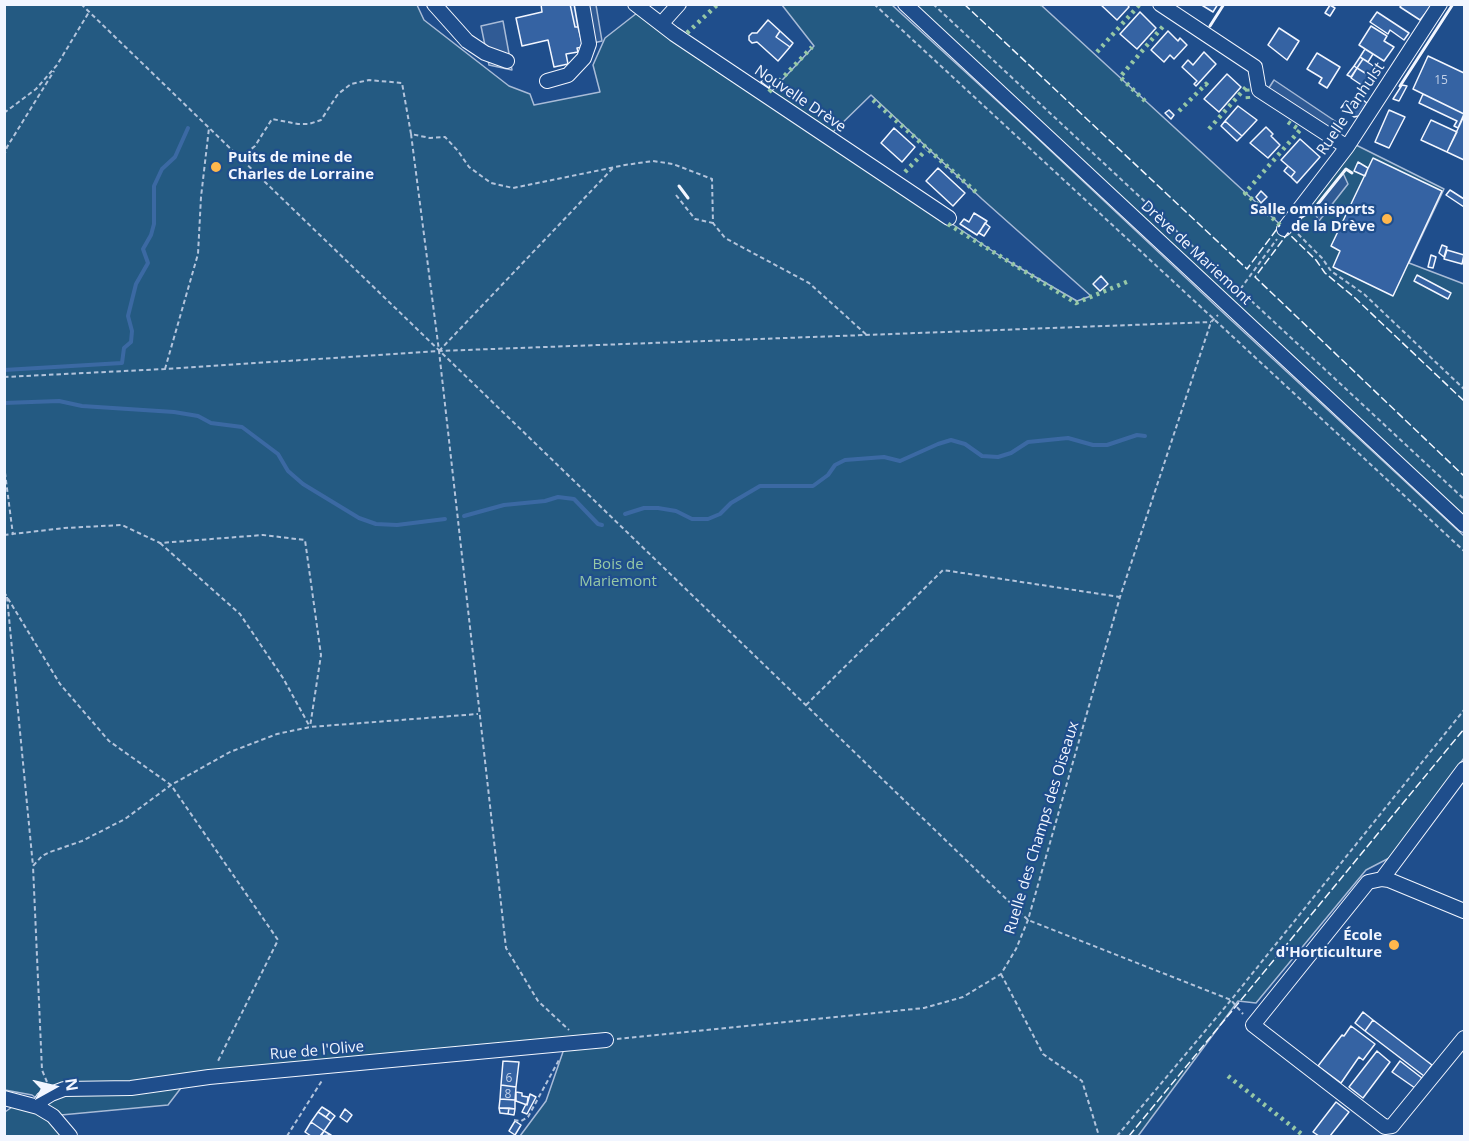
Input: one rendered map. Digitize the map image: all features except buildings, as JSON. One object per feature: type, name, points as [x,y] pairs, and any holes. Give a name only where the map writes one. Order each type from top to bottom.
[{"type":"street","points":[[434,4],[467,41],[485,53],[507,61]]},
{"type":"street","points":[[547,81],[568,75],[584,58],[589,44],[582,4]]},
{"type":"street","name":"Nouvelle Drève","points":[[635,4],[661,24],[949,219]]},
{"type":"street","points":[[661,24],[679,4]]},
{"type":"street","name":"Drève de Mariemont","points":[[905,4],[1464,525]]},
{"type":"street","points":[[1160,4],[1255,67],[1259,90],[1347,147]]},
{"type":"street","name":"Ruelle Vanhulst","points":[[1286,227],[1347,147],[1440,4]]},
{"type":"street","points":[[1382,879],[1464,769]]},
{"type":"street","points":[[1464,911],[1397,883],[1382,879],[1368,882],[1253,1025],[1385,1127],[1392,1126],[1464,1038]]},
{"type":"street","name":"Rue de l'Olive","points":[[51,1094],[64,1089],[131,1088],[210,1077],[606,1040]]},
{"type":"street","points":[[38,1107],[51,1094]]},
{"type":"street","points":[[4,1098],[38,1107],[53,1116],[70,1137]]},
{"type":"path","points":[[81,4],[1028,920],[1231,1000],[1253,1025]]},
{"type":"path","points":[[874,4],[1464,551]]},
{"type":"path","points":[[933,4],[1464,499]]},
{"type":"path","points":[[4,156],[7,147],[89,12]]},
{"type":"path","points":[[4,113],[36,89],[57,64]]},
{"type":"path","points":[[240,158],[255,146],[272,119],[309,124],[321,120],[338,94],[351,84],[369,80],[402,83],[411,134],[439,351],[506,948],[538,1001],[574,1042],[528,1117],[521,1121],[514,1120]]},
{"type":"path","points":[[165,369],[198,254],[201,197],[209,128]]},
{"type":"path","points":[[411,134],[430,138],[445,137],[469,167],[491,183],[513,188],[653,161],[673,164],[712,178],[713,223],[725,238],[809,283],[868,336]]},
{"type":"path","points":[[439,351],[614,167]]},
{"type":"path","points":[[676,195],[695,219],[713,223]]},
{"type":"path","points":[[1286,227],[1322,258],[1331,271],[1364,294],[1464,389]]},
{"type":"path","name":"Ruelle des Champs des Oiseaux","points":[[606,1040],[924,1008],[963,997],[1000,974],[1016,949],[1028,920],[1120,597],[1211,322],[1228,305],[1286,227]]},
{"type":"path","points":[[4,377],[439,351],[1211,322]]},
{"type":"path","points":[[4,465],[13,535]]},
{"type":"path","points":[[4,535],[64,528],[122,525],[160,543],[240,614],[283,678],[310,727]]},
{"type":"path","points":[[160,543],[263,535],[305,540],[321,655],[310,727]]},
{"type":"path","points":[[806,705],[943,570],[1120,597]]},
{"type":"path","points":[[4,592],[60,684],[109,741],[171,785],[278,940],[210,1077]]},
{"type":"path","points":[[7,596],[33,866],[42,1070],[51,1094]]},
{"type":"path","points":[[1117,1137],[1231,1000],[1464,710]]},
{"type":"path","points":[[33,866],[42,856],[82,841],[125,819],[171,785],[230,752],[277,734],[310,727],[478,714]]},
{"type":"path","points":[[1000,974],[1043,1054],[1082,1081],[1099,1137]]},
{"type":"path","points":[[287,1137],[330,1066]]},
{"type":"green space","name":"Bois de Mariemont","points":[[4,5],[417,5],[424,20],[509,86],[530,94],[534,105],[600,92],[593,65],[605,38],[637,13],[1006,260],[1077,301],[1091,296],[982,199],[871,95],[833,132],[771,92],[814,46],[782,5],[892,5],[1464,536],[1464,758],[1395,855],[1366,870],[1256,1003],[1238,1001],[1138,1136],[520,1136],[546,1101],[565,1046],[184,1084],[168,1105],[61,1115],[32,1095],[5,1090]]},
{"type":"green space","points":[[905,5],[1041,5],[1284,228],[1350,142],[1444,189],[1409,263],[1464,284],[1464,525]]},
{"type":"green space","points":[[12,1107],[39,1111],[65,1136],[5,1136],[5,1112]]},
{"type":"shaded area","points":[[582,5],[596,5],[602,41],[589,44]]},
{"type":"shaded area","points":[[503,21],[512,70],[489,65],[481,26]]},
{"type":"shaded area","points":[[1274,80],[1338,123],[1330,136],[1265,94]]},
{"type":"shaded area","points":[[1343,173],[1348,184],[1319,221],[1313,210]]},
{"type":"waterway","points":[[4,370],[122,363],[124,348],[131,342],[132,331],[128,316],[136,284],[148,263],[143,249],[154,224],[154,186],[162,169],[175,157],[188,128]]},
{"type":"waterway","points":[[4,403],[59,401],[82,406],[174,412],[198,416],[211,423],[242,427],[278,454],[288,471],[303,484],[359,518],[376,524],[397,525],[445,519]]},
{"type":"waterway","points":[[625,514],[644,508],[658,508],[676,511],[692,519],[708,519],[720,514],[731,503],[760,486],[813,486],[828,475],[835,465],[845,460],[884,457],[900,461],[951,440],[965,444],[982,456],[998,457],[1011,453],[1028,442],[1068,438],[1093,445],[1107,445],[1137,435],[1145,436]]},
{"type":"waterway","points":[[464,516],[504,505],[545,501],[558,497],[574,499],[598,524],[602,525]]},
{"type":"hedge","points":[[687,33],[718,4]]},
{"type":"hedge","points":[[1097,52],[1140,4]]},
{"type":"hedge","points":[[1145,101],[1120,77],[1165,24]]},
{"type":"hedge","points":[[769,92],[812,47]]},
{"type":"hedge","points":[[1179,111],[1206,84],[1210,88]]},
{"type":"hedge","points":[[1209,129],[1247,86],[1248,99]]},
{"type":"hedge","points":[[873,100],[977,193]]},
{"type":"hedge","points":[[1280,225],[1245,193],[1300,130],[1288,122]]},
{"type":"hedge","points":[[905,172],[926,150]]},
{"type":"hedge","points":[[948,224],[1076,303],[1129,281]]},
{"type":"hedge","points":[[1228,1076],[1304,1136]]},
{"type":"fence","points":[[964,4],[1247,269],[1280,225]]},
{"type":"fence","points":[[1464,401],[1354,297],[1325,273],[1316,260],[1288,233],[1255,277],[1464,476]]},
{"type":"fence","points":[[1129,1136],[1464,729]]},
{"type":"wall","points":[[1210,26],[1224,4]]},
{"type":"wall","points":[[1400,86],[1453,4]]},
{"type":"wall","points":[[1300,218],[1313,210],[1346,169],[1352,173]]},
{"type":"wall","points":[[679,186],[688,198]]},
{"type":"place","name":"Puits de mine de Charles de Lorraine","points":[[216,167]]},
{"type":"place","name":"Salle omnisports de la Drève","points":[[1387,219]]},
{"type":"place","name":"École d'Horticulture","points":[[1394,945]]}]
